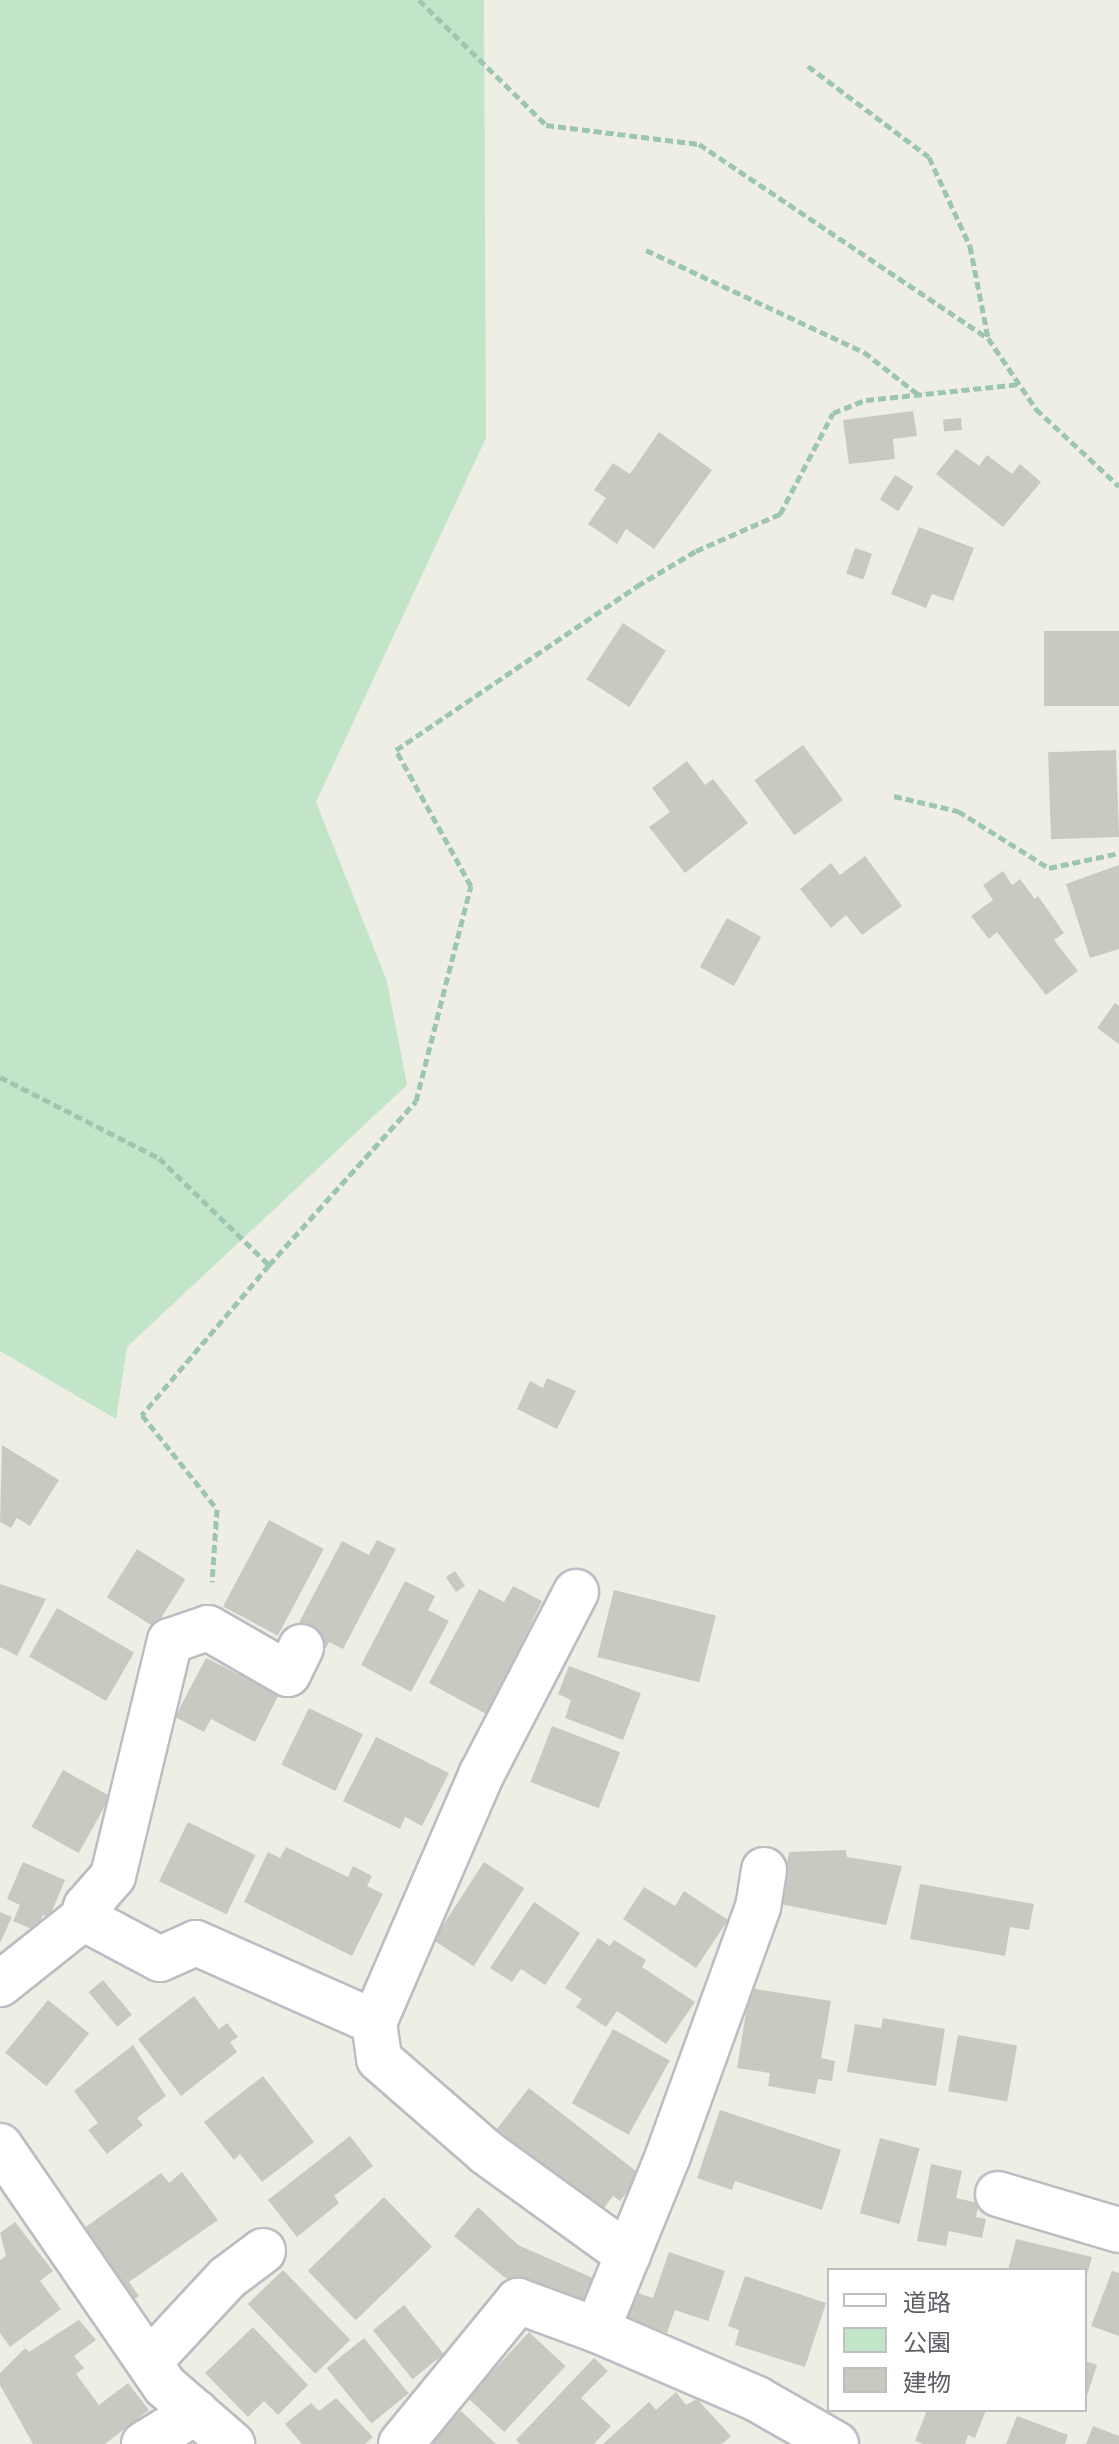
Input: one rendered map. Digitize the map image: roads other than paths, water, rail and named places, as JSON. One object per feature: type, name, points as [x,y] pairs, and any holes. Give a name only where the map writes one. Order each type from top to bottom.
[{"type":"street","points":[[576,1592],[482,1773],[374,2022],[379,2059],[487,2153],[628,2255]]},
{"type":"street","points":[[0,1984],[83,1918],[86,1907],[113,1876],[170,1641],[208,1628],[288,1674],[301,1647]]},
{"type":"street","points":[[597,2330],[758,1907],[764,1870]]},
{"type":"street","points":[[83,1918],[160,1959],[196,1943],[374,2022]]},
{"type":"street","points":[[0,2146],[165,2386],[232,2444]]},
{"type":"street","points":[[998,2194],[1119,2230]]},
{"type":"street","points":[[149,2362],[227,2278],[263,2251]]},
{"type":"street","points":[[401,2444],[518,2301],[597,2330],[757,2399],[836,2444]]},
{"type":"street","points":[[144,2444],[196,2412]]}]
